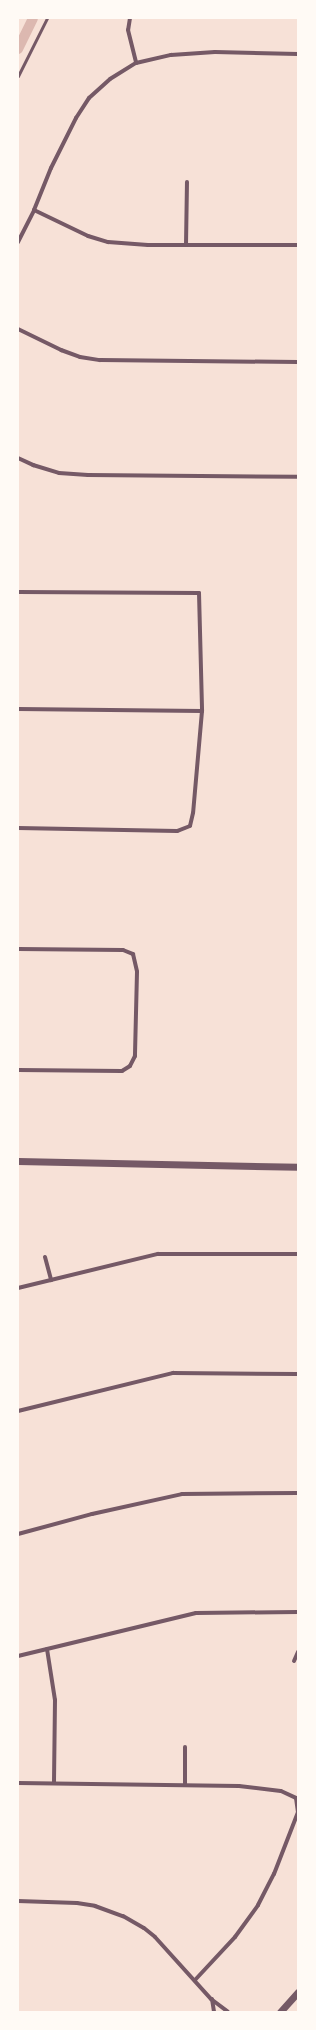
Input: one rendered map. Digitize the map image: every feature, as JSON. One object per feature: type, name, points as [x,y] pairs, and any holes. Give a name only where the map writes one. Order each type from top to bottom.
[{"type":"street","points":[[130,18],[128,30],[136,63]]},
{"type":"street","points":[[18,242],[34,210],[51,168],[76,118],[89,98],[110,79],[136,63],[171,55],[215,52],[298,54]]},
{"type":"street","points":[[186,245],[187,182]]},
{"type":"street","points":[[34,210],[88,236],[108,242],[148,245],[298,245]]},
{"type":"street","points":[[18,329],[61,350],[80,357],[100,360],[298,362]]},
{"type":"street","points":[[18,458],[33,465],[59,473],[88,475],[298,476]]},
{"type":"street","points":[[18,592],[200,593],[202,711],[193,813],[190,826],[177,831],[18,828]]},
{"type":"street","points":[[18,709],[202,711]]},
{"type":"street","points":[[18,949],[123,950],[133,954],[137,972],[136,1044],[135,1056],[130,1066],[122,1071],[18,1070]]},
{"type":"street","points":[[18,1161],[298,1167]]},
{"type":"street","points":[[18,1288],[158,1254],[298,1254]]},
{"type":"street","points":[[45,1257],[51,1280]]},
{"type":"street","points":[[18,1411],[173,1373],[298,1374]]},
{"type":"street","points":[[18,1534],[92,1514],[182,1494],[298,1493]]},
{"type":"street","points":[[18,1656],[196,1613],[298,1612]]},
{"type":"street","points":[[47,1649],[55,1700],[54,1783]]},
{"type":"street","points":[[294,1661],[298,1652]]},
{"type":"street","points":[[185,1747],[185,1784]]},
{"type":"street","points":[[18,1783],[185,1784],[239,1786],[281,1791],[296,1798],[298,1812],[274,1874],[258,1905],[235,1937],[195,1980]]},
{"type":"street","points":[[18,1901],[77,1903],[95,1906],[123,1916],[144,1928],[155,1937],[211,1999],[228,2012]]},
{"type":"street","points":[[280,2012],[298,1992]]},
{"type":"street","points":[[211,1999],[214,2012]]},
{"type":"lane","points":[[18,76],[47,18]]},
{"type":"waterway","points":[[18,49],[33,18]]}]
